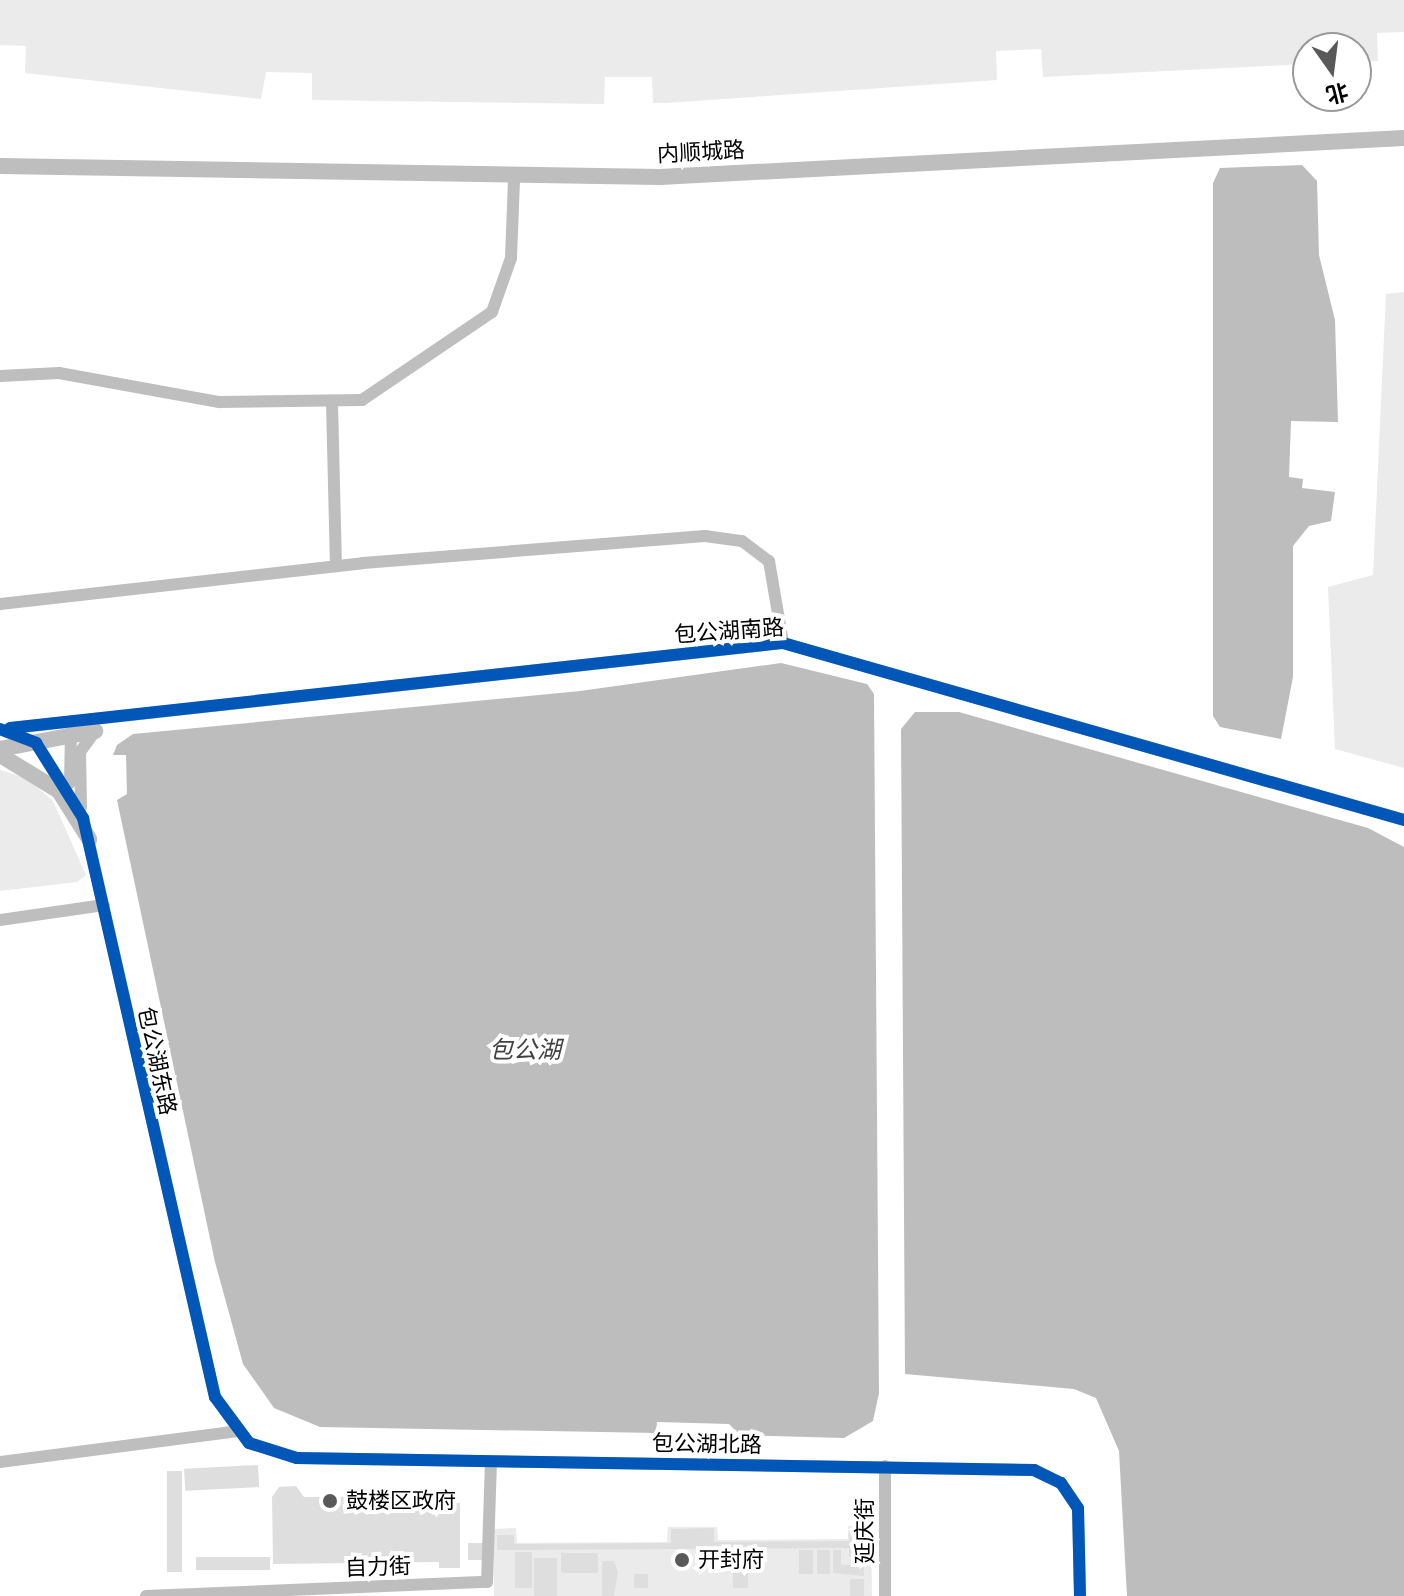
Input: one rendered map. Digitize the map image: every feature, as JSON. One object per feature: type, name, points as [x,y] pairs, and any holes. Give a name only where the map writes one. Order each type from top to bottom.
[{"type":"street","name":"内顺城路","points":[[0,166],[514,179],[1404,138]]},
{"type":"street","points":[[0,376],[59,373],[219,402],[332,403],[383,392],[492,312],[511,258],[514,179]]},
{"type":"street","points":[[332,403],[336,566]]},
{"type":"street","points":[[0,604],[336,566],[705,536],[742,541],[774,573],[783,643]]},
{"type":"street","name":"包公湖南路","points":[[89,726],[125,716],[783,643],[1404,820]]},
{"type":"street","points":[[0,729],[89,726]]},
{"type":"street","points":[[0,752],[68,736],[89,726]]},
{"type":"street","points":[[79,815],[80,752],[89,726]]},
{"type":"street","points":[[0,729],[36,743],[71,791]]},
{"type":"street","points":[[68,736],[71,791],[89,839]]},
{"type":"street","points":[[0,752],[40,775],[79,815]]},
{"type":"street","name":"包公湖东路","points":[[89,839],[215,1397],[238,1431]]},
{"type":"street","points":[[0,920],[104,905]]},
{"type":"street","points":[[0,1462],[238,1431]]},
{"type":"street","name":"包公湖北路","points":[[238,1431],[265,1452],[297,1458],[1012,1468],[1056,1480],[1081,1517],[1080,1596]]},
{"type":"street","name":"自力街","points":[[146,1596],[327,1593],[487,1582],[491,1461]]},
{"type":"street","name":"延庆街","points":[[885,1466],[885,1596]]},
{"type":"shaded area","points":[[0,0],[1404,0],[1404,32],[1377,33],[1378,61],[1372,61],[1372,32],[1292,32],[1292,65],[1043,77],[1041,49],[996,51],[997,80],[665,103],[653,103],[652,77],[605,77],[604,104],[312,100],[312,73],[266,72],[261,99],[25,73],[26,46],[0,45]]},
{"type":"shaded area","points":[[1404,292],[1404,768],[1335,749],[1328,587],[1373,575],[1386,294]]},
{"type":"shaded area","points":[[0,770],[28,779],[53,801],[86,875],[77,882],[0,891]]},
{"type":"shaded area","name":"开封府","points":[[848,1526],[871,1526],[872,1596],[494,1596],[493,1529],[516,1528],[517,1543],[667,1542],[668,1527],[717,1527],[718,1540],[848,1539]]},
{"type":"water","points":[[1302,165],[1317,181],[1319,255],[1335,320],[1338,422],[1291,421],[1289,477],[1303,479],[1302,488],[1335,492],[1331,521],[1309,526],[1293,546],[1293,677],[1281,739],[1220,727],[1213,716],[1213,183],[1220,168]]},
{"type":"water","name":"包公湖","points":[[781,663],[867,684],[874,694],[879,1393],[873,1421],[844,1438],[740,1435],[729,1424],[657,1422],[656,1433],[320,1427],[274,1408],[243,1364],[215,1262],[117,800],[127,794],[126,755],[113,755],[117,745],[133,734],[580,691]]},
{"type":"water","points":[[915,712],[959,712],[1368,828],[1404,847],[1404,1596],[1127,1596],[1119,1451],[1096,1398],[1074,1389],[905,1374],[901,729]]},
{"type":"building","points":[[258,1465],[259,1487],[185,1491],[184,1469]]},
{"type":"building","points":[[167,1471],[182,1471],[182,1572],[167,1572]]},
{"type":"building","points":[[296,1486],[304,1497],[442,1496],[442,1503],[460,1503],[460,1568],[439,1568],[439,1562],[273,1564],[272,1497],[279,1487]]},
{"type":"building","points":[[714,1528],[714,1542],[849,1541],[849,1532],[868,1532],[868,1557],[849,1557],[849,1548],[497,1550],[497,1535],[514,1535],[514,1544],[671,1543],[671,1529]]},
{"type":"building","points":[[468,1543],[490,1543],[490,1560],[468,1560]]},
{"type":"building","points":[[799,1550],[813,1550],[813,1574],[799,1574]]},
{"type":"building","points":[[817,1550],[830,1550],[830,1574],[817,1574]]},
{"type":"building","points":[[833,1550],[841,1550],[841,1565],[864,1565],[864,1576],[833,1573]]},
{"type":"building","points":[[515,1552],[532,1552],[532,1588],[515,1588]]},
{"type":"building","points":[[561,1553],[598,1553],[598,1573],[561,1573]]},
{"type":"building","points":[[196,1557],[270,1557],[270,1570],[196,1570]]},
{"type":"building","points":[[534,1558],[557,1558],[557,1596],[534,1596]]},
{"type":"building","points":[[602,1561],[614,1561],[618,1572],[614,1596],[602,1596]]},
{"type":"building","points":[[733,1571],[748,1571],[748,1588],[733,1588]]},
{"type":"building","points":[[634,1574],[648,1574],[648,1588],[634,1588]]},
{"type":"building","points":[[850,1579],[864,1579],[864,1596],[850,1596]]},
{"type":"cycle path","points":[[10,728],[783,643],[1404,820]]},
{"type":"cycle path","points":[[0,729],[36,743],[83,818],[215,1397],[249,1443],[297,1458],[1034,1470],[1061,1483],[1078,1508],[1080,1596]]},
{"type":"place","name":"鼓楼区政府","points":[[330,1501]]},
{"type":"place","name":"开封府","points":[[682,1560]]}]
